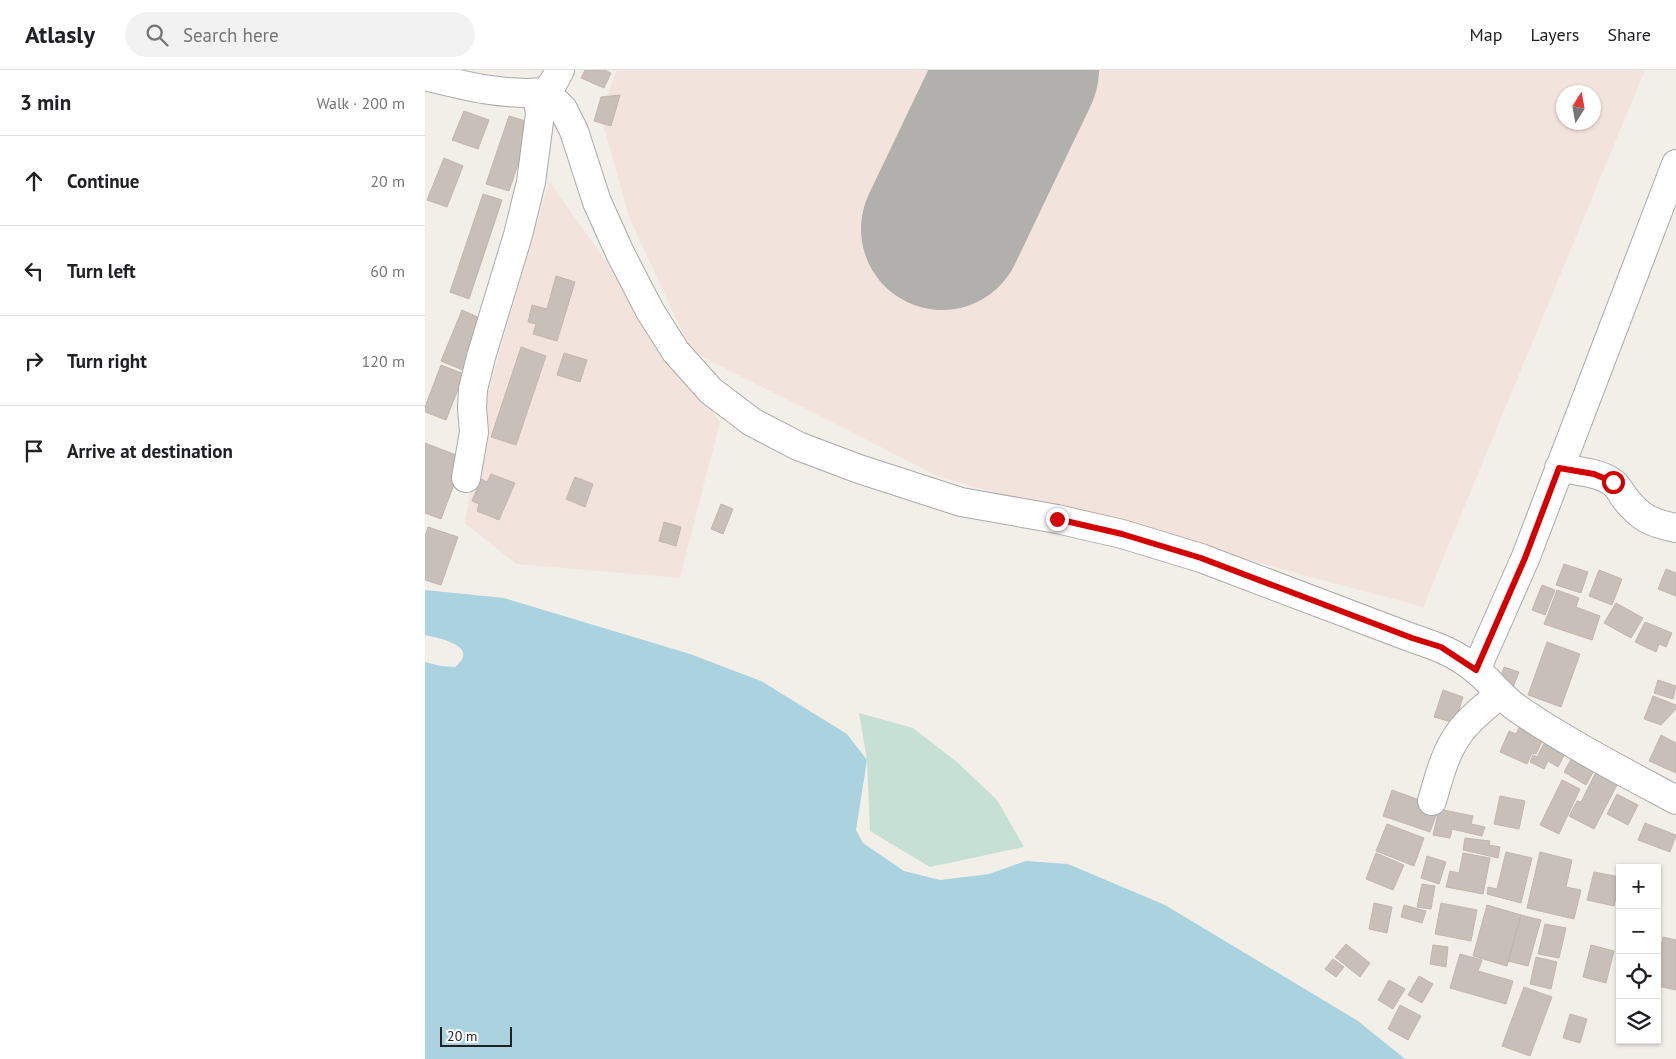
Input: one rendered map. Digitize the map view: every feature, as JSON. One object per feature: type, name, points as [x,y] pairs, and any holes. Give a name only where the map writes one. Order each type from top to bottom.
[{"type":"street","points":[[425,76],[498,92],[547,85]]},
{"type":"street","points":[[466,478],[474,432],[473,389],[518,235],[531,182],[540,114],[547,85]]},
{"type":"street","points":[[547,85],[563,109],[573,131],[597,202],[620,253],[650,311],[676,352],[711,391],[752,422],[798,446],[859,469],[961,502],[1057,519],[1112,532],[1201,558],[1384,628],[1441,647],[1476,670],[1500,694],[1536,721],[1582,749],[1676,800]]},
{"type":"street","points":[[1476,670],[1525,558],[1676,164]]},
{"type":"street","points":[[1559,468],[1594,474],[1613,482],[1633,509],[1646,520],[1658,525],[1676,528]]},
{"type":"street","points":[[1432,801],[1444,761],[1460,732],[1471,719],[1500,694]]},
{"type":"shaded area","points":[[617,70],[1645,70],[1423,607],[942,478],[691,351],[629,217],[600,113]]},
{"type":"shaded area","points":[[549,181],[720,422],[680,578],[516,564],[465,523],[486,399]]},
{"type":"green space","points":[[859,713],[913,728],[957,762],[997,800],[1024,847],[930,867],[870,831],[867,760]]},
{"type":"water","points":[[425,590],[504,598],[690,654],[761,681],[847,734],[867,760],[856,830],[863,843],[904,871],[940,880],[989,874],[1026,861],[1068,864],[1165,905],[1358,1021],[1405,1059],[425,1059],[425,662],[455,667],[462,660],[463,654],[461,648],[455,644],[425,635]]},
{"type":"building","points":[[585,70],[605,70],[611,73],[604,88],[581,78]]},
{"type":"building","points":[[620,95],[611,126],[594,121],[601,97]]},
{"type":"building","points":[[464,111],[489,120],[478,149],[452,140]]},
{"type":"building","points":[[509,116],[532,123],[509,191],[486,184]]},
{"type":"building","points":[[444,158],[463,166],[447,207],[427,200]]},
{"type":"building","points":[[483,194],[502,200],[469,299],[450,292]]},
{"type":"building","points":[[556,276],[575,282],[557,341],[533,334],[536,324],[528,322],[532,305],[547,309]]},
{"type":"building","points":[[462,310],[486,321],[465,371],[441,361]]},
{"type":"building","points":[[521,347],[546,356],[516,445],[491,437]]},
{"type":"building","points":[[564,353],[587,360],[580,382],[557,375]]},
{"type":"building","points":[[441,365],[464,374],[446,420],[425,412],[425,407]]},
{"type":"building","points":[[425,443],[464,458],[441,519],[425,513]]},
{"type":"building","points":[[491,474],[515,483],[499,520],[477,511],[479,504],[472,501],[481,479],[487,482]]},
{"type":"building","points":[[575,477],[593,484],[585,507],[566,499]]},
{"type":"building","points":[[721,504],[733,509],[723,534],[711,529]]},
{"type":"building","points":[[664,522],[681,527],[676,546],[659,541]]},
{"type":"building","points":[[428,527],[458,537],[441,585],[425,580],[425,536]]},
{"type":"building","points":[[1564,564],[1588,572],[1581,593],[1556,585]]},
{"type":"building","points":[[1666,569],[1676,573],[1676,596],[1658,589]]},
{"type":"building","points":[[1599,570],[1622,579],[1612,605],[1589,596]]},
{"type":"building","points":[[1542,585],[1555,590],[1545,615],[1532,610]]},
{"type":"building","points":[[1557,590],[1579,598],[1576,607],[1600,616],[1592,640],[1544,624]]},
{"type":"building","points":[[1616,603],[1643,618],[1631,638],[1604,623]]},
{"type":"building","points":[[1645,622],[1672,633],[1666,647],[1659,644],[1656,652],[1635,642]]},
{"type":"building","points":[[1547,642],[1580,654],[1561,707],[1528,695]]},
{"type":"building","points":[[1504,667],[1519,672],[1512,690],[1498,685]]},
{"type":"building","points":[[1658,680],[1676,686],[1673,699],[1654,693]]},
{"type":"building","points":[[1443,690],[1463,697],[1455,723],[1434,717]]},
{"type":"building","points":[[1653,696],[1676,705],[1676,709],[1661,725],[1644,719]]},
{"type":"building","points":[[1521,724],[1545,735],[1536,754],[1532,753],[1527,764],[1500,752],[1509,731],[1516,734]]},
{"type":"building","points":[[1661,735],[1676,743],[1676,773],[1649,761]]},
{"type":"building","points":[[1547,738],[1568,748],[1558,767],[1548,761],[1544,769],[1530,762],[1533,755],[1537,757]]},
{"type":"building","points":[[1575,752],[1597,765],[1586,785],[1564,772]]},
{"type":"building","points":[[1596,772],[1618,783],[1594,829],[1569,816],[1577,801],[1581,802]]},
{"type":"building","points":[[1562,780],[1580,789],[1559,834],[1540,825]]},
{"type":"building","points":[[1392,790],[1439,807],[1430,832],[1383,816]]},
{"type":"building","points":[[1617,794],[1638,805],[1628,825],[1607,814]]},
{"type":"building","points":[[1500,796],[1525,801],[1519,829],[1494,824]]},
{"type":"building","points":[[1439,809],[1473,816],[1471,824],[1485,827],[1482,836],[1452,829],[1450,838],[1433,835]]},
{"type":"building","points":[[1645,823],[1676,835],[1670,852],[1638,840]]},
{"type":"building","points":[[1387,824],[1424,838],[1414,866],[1376,851]]},
{"type":"building","points":[[1465,838],[1490,841],[1489,845],[1500,847],[1498,858],[1463,850]]},
{"type":"building","points":[[1506,852],[1532,858],[1521,903],[1487,894],[1488,887],[1497,889]]},
{"type":"building","points":[[1540,852],[1572,860],[1566,887],[1581,890],[1574,919],[1527,908]]},
{"type":"building","points":[[1376,853],[1404,865],[1393,890],[1366,879]]},
{"type":"building","points":[[1463,853],[1490,858],[1483,894],[1446,887],[1450,871],[1459,873]]},
{"type":"building","points":[[1427,856],[1446,862],[1439,884],[1421,878]]},
{"type":"building","points":[[1594,872],[1616,876],[1614,906],[1587,900]]},
{"type":"building","points":[[1422,884],[1435,886],[1431,909],[1417,907]]},
{"type":"building","points":[[1374,903],[1392,907],[1387,933],[1369,929]]},
{"type":"building","points":[[1441,903],[1477,910],[1471,941],[1435,934]]},
{"type":"building","points":[[1404,905],[1426,911],[1422,923],[1401,917]]},
{"type":"building","points":[[1487,905],[1521,915],[1507,966],[1473,956]]},
{"type":"building","points":[[1521,915],[1541,920],[1528,966],[1508,961]]},
{"type":"building","points":[[1545,924],[1566,928],[1559,958],[1538,954]]},
{"type":"building","points":[[1663,937],[1676,940],[1676,990],[1661,987],[1661,947]]},
{"type":"building","points":[[1346,944],[1370,963],[1360,977],[1335,957]]},
{"type":"building","points":[[1433,945],[1448,947],[1446,967],[1430,964]]},
{"type":"building","points":[[1591,945],[1614,951],[1606,983],[1583,977]]},
{"type":"building","points":[[1460,954],[1482,960],[1478,971],[1513,981],[1506,1004],[1450,988]]},
{"type":"building","points":[[1536,957],[1557,962],[1551,989],[1530,984]]},
{"type":"building","points":[[1333,959],[1344,967],[1336,977],[1325,969]]},
{"type":"building","points":[[1419,976],[1433,984],[1422,1003],[1408,995]]},
{"type":"building","points":[[1389,980],[1405,989],[1393,1009],[1378,1000]]},
{"type":"building","points":[[1524,987],[1552,997],[1530,1056],[1502,1046]]},
{"type":"building","points":[[1400,1005],[1421,1016],[1408,1040],[1388,1029]]},
{"type":"building","points":[[1570,1014],[1587,1019],[1580,1043],[1563,1038]]},
{"type":"runway","points":[[942,229],[1018,70]]},
{"type":"route","points":[[1057,519],[1122,534],[1201,558],[1412,638],[1441,647],[1476,670],[1510,595],[1559,468],[1594,474],[1613,482]]}]
